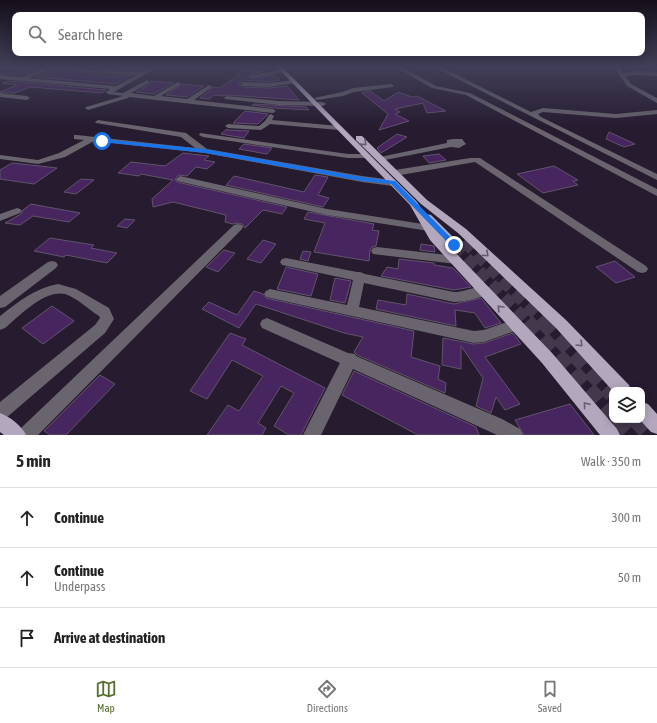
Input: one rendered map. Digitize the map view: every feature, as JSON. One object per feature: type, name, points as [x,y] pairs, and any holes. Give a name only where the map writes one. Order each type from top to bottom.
[{"type":"main road","points":[[301,87],[319,102],[339,128],[367,156],[394,178],[459,243]]},
{"type":"main road","points":[[303,87],[380,159],[394,178]]},
{"type":"main road","points":[[419,203],[434,237],[548,358],[611,435]]},
{"type":"main road","points":[[419,203],[462,231],[560,324],[620,387]]},
{"type":"main road","points":[[645,413],[657,426]]},
{"type":"main road","points":[[0,421],[17,435]]},
{"type":"street","points":[[109,87],[116,88]]},
{"type":"street","points":[[88,108],[129,95],[140,87]]},
{"type":"street","points":[[156,98],[173,87]]},
{"type":"street","points":[[188,101],[209,87]]},
{"type":"street","points":[[219,104],[230,95],[279,103],[319,102],[352,91],[381,87]]},
{"type":"street","points":[[435,87],[468,94],[657,194]]},
{"type":"street","points":[[478,87],[657,177]]},
{"type":"street","points":[[633,87],[657,101]]},
{"type":"street","points":[[116,88],[108,93],[273,111]]},
{"type":"street","points":[[0,95],[27,98]]},
{"type":"street","points":[[508,102],[544,110],[616,116],[657,112]]},
{"type":"street","points":[[228,126],[261,128],[268,122],[279,103]]},
{"type":"street","points":[[538,117],[533,113],[544,110]]},
{"type":"street","points":[[98,122],[183,135],[205,151]]},
{"type":"street","points":[[268,122],[339,128]]},
{"type":"street","points":[[203,135],[348,156],[367,156]]},
{"type":"street","points":[[77,137],[205,151],[362,179],[394,178],[470,160],[477,160],[642,269]]},
{"type":"street","points":[[0,157],[38,162],[62,155],[92,139]]},
{"type":"street","points":[[380,159],[452,144]]},
{"type":"street","points":[[180,179],[326,212],[429,228]]},
{"type":"street","points":[[0,218],[17,211]]},
{"type":"street","points":[[26,435],[238,227]]},
{"type":"street","points":[[377,251],[456,260]]},
{"type":"street","points":[[286,262],[360,276],[454,297],[462,297],[485,291]]},
{"type":"street","points":[[0,303],[52,264]]},
{"type":"street","points":[[352,310],[360,276]]},
{"type":"street","points":[[0,324],[40,294],[55,288],[66,290],[104,312],[107,319],[100,329],[0,412]]},
{"type":"street","points":[[270,294],[352,310],[474,337],[484,336],[516,325]]},
{"type":"street","points":[[267,324],[350,359],[496,425],[514,435]]},
{"type":"street","points":[[312,435],[350,359]]},
{"type":"building","points":[[11,87],[29,87],[15,93],[0,92]]},
{"type":"building","points":[[34,87],[77,87],[106,90],[102,93]]},
{"type":"building","points":[[144,87],[166,87],[154,94],[136,92]]},
{"type":"building","points":[[177,87],[202,87],[187,97],[166,95]]},
{"type":"building","points":[[212,87],[288,87],[299,100],[227,95],[214,95],[209,99],[200,98],[212,89]]},
{"type":"building","points":[[370,91],[384,101],[398,92],[412,97],[417,96],[446,111],[427,113],[423,103],[395,109],[400,112],[395,114],[409,121],[379,130],[388,114],[362,93]]},
{"type":"building","points":[[252,105],[306,107],[309,110]]},
{"type":"building","points":[[245,111],[268,114],[258,124],[233,123]]},
{"type":"building","points":[[227,129],[249,131],[244,138],[221,134]]},
{"type":"building","points":[[609,132],[635,144],[624,147],[606,139]]},
{"type":"building","points":[[397,134],[407,137],[381,153],[377,148]]},
{"type":"building","points":[[244,144],[272,148],[267,154],[239,149]]},
{"type":"building","points":[[183,153],[209,156],[204,160],[215,162],[207,169],[196,167],[187,176],[179,175],[175,179],[177,182],[287,207],[282,214],[263,210],[245,228],[242,224],[225,222],[226,215],[173,202],[153,207],[152,199],[173,180],[141,174],[139,176],[118,173],[131,162],[165,166]]},
{"type":"building","points":[[439,154],[446,160],[429,163],[423,156]]},
{"type":"building","points":[[12,163],[57,168],[34,184],[0,179],[0,170]]},
{"type":"building","points":[[554,166],[578,180],[573,181],[578,185],[543,193],[517,174]]},
{"type":"building","points":[[315,175],[328,177],[318,195],[329,198],[323,207],[226,185],[234,176],[304,192]]},
{"type":"building","points":[[81,179],[94,180],[76,194],[64,192]]},
{"type":"building","points":[[31,204],[80,213],[69,222],[33,216],[20,225],[5,223],[21,214],[23,210]]},
{"type":"building","points":[[308,212],[374,224],[372,230],[379,231],[376,246],[372,247],[370,250],[369,261],[314,252],[325,223],[304,219]]},
{"type":"building","points":[[125,219],[135,220],[127,228],[117,226]]},
{"type":"building","points":[[50,238],[94,245],[91,248],[117,253],[107,263],[66,255],[64,257],[34,251]]},
{"type":"building","points":[[263,240],[276,244],[261,263],[247,259]]},
{"type":"building","points":[[421,244],[434,246],[435,252],[420,250]]},
{"type":"building","points":[[224,250],[235,253],[218,272],[206,267]]},
{"type":"building","points":[[303,251],[311,252],[308,261],[300,259]]},
{"type":"building","points":[[399,259],[434,263],[434,265],[453,268],[471,287],[454,290],[381,276],[387,267],[398,269]]},
{"type":"building","points":[[615,261],[635,277],[616,283],[596,267]]},
{"type":"building","points":[[286,267],[318,274],[311,296],[277,289]]},
{"type":"building","points":[[335,278],[351,281],[345,303],[330,300]]},
{"type":"building","points":[[254,291],[263,294],[266,298],[414,331],[411,357],[440,366],[438,379],[446,383],[445,393],[357,355],[354,352],[363,337],[344,333],[256,304],[239,328],[202,309],[209,302],[237,315]]},
{"type":"building","points":[[407,294],[454,304],[481,298],[501,323],[485,328],[475,313],[455,310],[456,326],[376,309],[378,300],[406,305]]},
{"type":"building","points":[[52,306],[74,321],[43,344],[22,328]]},
{"type":"building","points":[[230,333],[246,339],[242,345],[325,388],[301,435],[289,435],[274,426],[294,393],[281,386],[258,423],[266,428],[262,435],[207,435],[228,405],[239,411],[263,376],[232,360],[207,399],[190,391]]},
{"type":"building","points":[[513,333],[521,344],[485,357],[520,404],[505,410],[496,397],[491,413],[476,406],[483,378],[461,346],[461,369],[442,365],[443,338],[474,344],[484,343]]},
{"type":"building","points":[[354,371],[476,427],[479,435],[418,435],[342,395]]},
{"type":"building","points":[[100,375],[115,384],[66,435],[50,435],[44,431]]},
{"type":"building","points":[[570,404],[594,435],[524,435],[515,420]]},
{"type":"tunnel","points":[[464,241],[543,322]]},
{"type":"tunnel","points":[[454,245],[528,322]]},
{"type":"tunnel","points":[[527,321],[609,411]]},
{"type":"tunnel","points":[[542,321],[609,392]]},
{"type":"tunnel","points":[[620,423],[631,435]]},
{"type":"tunnel","points":[[638,423],[649,435]]},
{"type":"route","points":[[102,141],[205,151],[362,179],[393,183],[454,245]]}]
